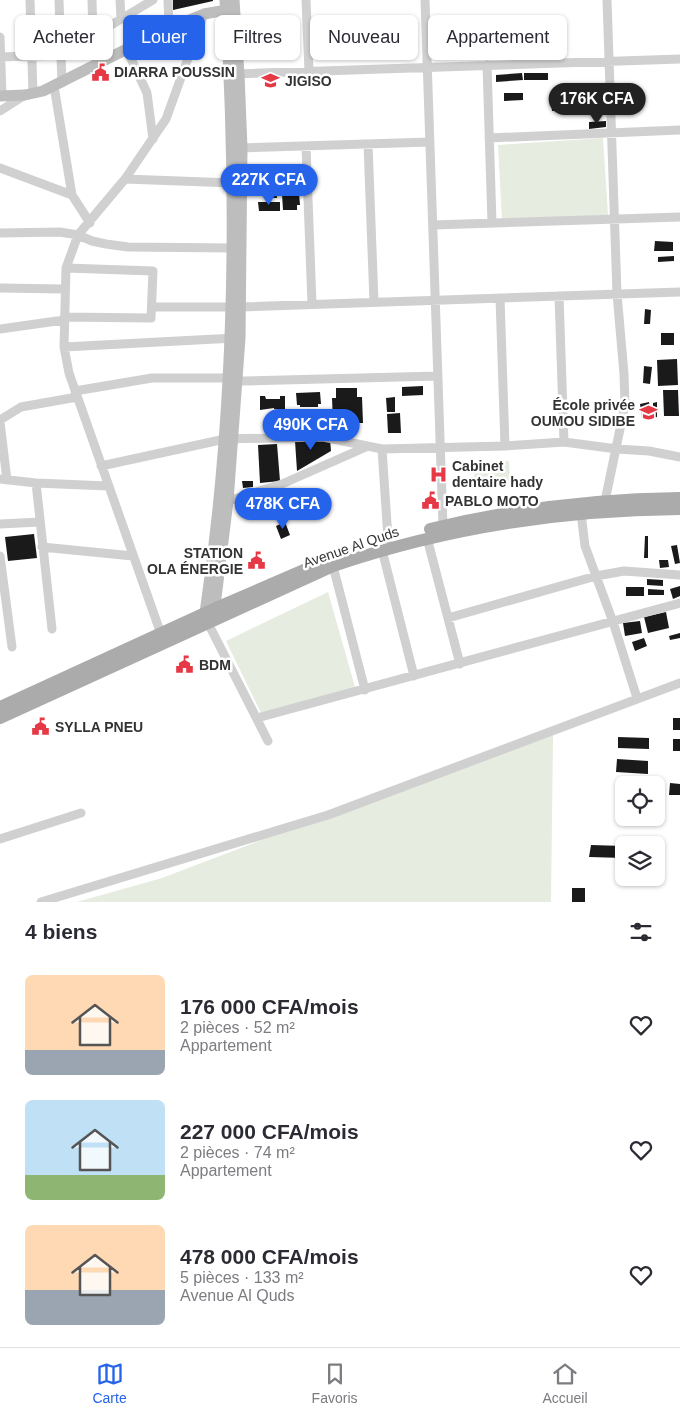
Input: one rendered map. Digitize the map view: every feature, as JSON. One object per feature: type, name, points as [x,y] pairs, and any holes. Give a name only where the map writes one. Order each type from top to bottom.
[{"type":"main road","points":[[204,14],[230,4],[237,148],[236,379],[214,555],[210,618]]},
{"type":"main road","points":[[1,96],[43,91],[123,52]]},
{"type":"main road","points":[[236,307],[232,248],[233,183],[237,148]]},
{"type":"main road","points":[[210,618],[228,501],[229,439]]},
{"type":"main road","name":"Avenue Al Quds","points":[[0,718],[331,558],[443,526],[525,510],[605,501],[680,498]]},
{"type":"main road","name":"Avenue Al Quds","points":[[0,707],[161,634],[210,618],[385,544],[526,520],[581,513],[624,509],[680,509]]},
{"type":"street","points":[[30,0],[31,15]]},
{"type":"street","points":[[60,0],[60,15]]},
{"type":"street","points":[[92,0],[92,15]]},
{"type":"street","points":[[120,0],[121,18]]},
{"type":"street","points":[[113,23],[153,0]]},
{"type":"street","points":[[168,0],[169,15]]},
{"type":"street","points":[[306,0],[309,71]]},
{"type":"street","points":[[425,0],[443,526]]},
{"type":"street","points":[[605,501],[625,405],[617,294],[607,0]]},
{"type":"street","points":[[161,634],[69,373],[64,347],[64,289],[66,268],[78,235],[125,179],[166,119],[204,14]]},
{"type":"street","points":[[0,37],[1,96]]},
{"type":"street","points":[[0,57],[15,57]]},
{"type":"street","points":[[0,111],[29,94],[32,60]]},
{"type":"street","points":[[60,60],[58,85],[72,194],[90,223]]},
{"type":"street","points":[[132,60],[147,93],[153,139]]},
{"type":"street","points":[[234,74],[609,61],[679,61]]},
{"type":"street","points":[[487,65],[492,223]]},
{"type":"street","points":[[489,138],[680,130]]},
{"type":"street","points":[[237,148],[430,142]]},
{"type":"street","points":[[368,144],[374,302]]},
{"type":"street","points":[[306,146],[312,304]]},
{"type":"street","points":[[0,168],[72,194]]},
{"type":"street","points":[[125,179],[233,183]]},
{"type":"street","points":[[433,225],[680,217]]},
{"type":"street","points":[[0,233],[60,232],[78,235],[92,241],[128,247],[232,248]]},
{"type":"street","points":[[0,329],[64,319],[151,318],[153,271],[66,268]]},
{"type":"street","points":[[0,288],[64,289]]},
{"type":"street","points":[[152,307],[236,307],[680,292]]},
{"type":"street","points":[[559,296],[564,442]]},
{"type":"street","points":[[500,298],[505,446]]},
{"type":"street","points":[[64,347],[236,338]]},
{"type":"street","points":[[108,486],[36,483],[4,479],[0,421],[21,407],[152,378],[236,379],[438,376]]},
{"type":"street","points":[[101,466],[229,439],[323,437],[349,441],[382,450],[564,442],[649,451],[680,457]]},
{"type":"street","points":[[228,501],[282,484],[366,447]]},
{"type":"street","points":[[382,450],[385,544],[414,676]]},
{"type":"street","points":[[36,483],[52,629]]},
{"type":"street","points":[[581,513],[585,546],[614,622],[637,698]]},
{"type":"street","points":[[0,524],[40,522]]},
{"type":"street","points":[[427,538],[460,664]]},
{"type":"street","points":[[42,547],[133,556]]},
{"type":"street","points":[[0,556],[4,615],[12,647]]},
{"type":"street","points":[[333,566],[365,690]]},
{"type":"street","points":[[448,618],[596,576],[624,571],[680,575]]},
{"type":"street","points":[[258,718],[680,603]]},
{"type":"street","points":[[210,618],[268,742]]},
{"type":"street","points":[[41,902],[328,815],[680,683]]},
{"type":"street","points":[[0,838],[81,812]]},
{"type":"shaded area","points":[[603,138],[608,215],[502,221],[498,145]]},
{"type":"shaded area","points":[[509,461],[510,485],[475,486],[473,463]]},
{"type":"shaded area","points":[[328,592],[355,687],[262,715],[226,641]]},
{"type":"shaded area","points":[[553,735],[551,902],[77,902],[162,878]]},
{"type":"building","points":[[173,0],[213,0],[213,1],[173,10]]},
{"type":"building","points":[[522,73],[523,80],[496,82],[496,75]]},
{"type":"building","points":[[524,73],[548,73],[548,80],[524,80]]},
{"type":"building","points":[[504,93],[523,93],[523,100],[504,101]]},
{"type":"building","points":[[604,100],[604,107],[588,108],[587,101]]},
{"type":"building","points":[[551,101],[575,101],[575,110],[552,111]]},
{"type":"building","points":[[606,121],[606,127],[589,129],[589,122]]},
{"type":"building","points":[[278,173],[278,181],[263,182],[262,174]]},
{"type":"building","points":[[300,173],[301,180],[281,182],[280,175]]},
{"type":"building","points":[[268,185],[276,185],[277,198],[269,198]]},
{"type":"building","points":[[299,193],[300,205],[297,205],[297,210],[283,210],[282,194]]},
{"type":"building","points":[[258,202],[280,202],[280,211],[259,211]]},
{"type":"building","points":[[655,241],[673,242],[673,251],[654,251]]},
{"type":"building","points":[[674,256],[674,261],[658,262],[658,257]]},
{"type":"building","points":[[645,309],[651,310],[650,324],[644,324]]},
{"type":"building","points":[[661,333],[674,333],[674,345],[661,345]]},
{"type":"building","points":[[677,359],[678,385],[658,386],[657,360]]},
{"type":"building","points":[[644,366],[652,367],[650,384],[643,383]]},
{"type":"building","points":[[423,386],[423,395],[402,396],[402,387]]},
{"type":"building","points":[[336,388],[357,388],[357,397],[362,397],[363,423],[333,423],[332,398],[336,398]]},
{"type":"building","points":[[663,390],[678,390],[679,416],[664,416]]},
{"type":"building","points":[[320,392],[321,404],[318,404],[318,407],[300,407],[300,405],[297,405],[296,393]]},
{"type":"building","points":[[260,396],[265,396],[266,399],[280,399],[280,396],[285,396],[285,409],[260,410]]},
{"type":"building","points":[[395,397],[395,412],[387,412],[386,398]]},
{"type":"building","points":[[649,402],[651,417],[642,419],[640,404]]},
{"type":"building","points":[[657,402],[657,417],[653,418],[653,403]]},
{"type":"building","points":[[400,413],[401,433],[388,433],[387,414]]},
{"type":"building","points":[[330,439],[331,451],[297,471],[295,441]]},
{"type":"building","points":[[277,444],[280,481],[260,483],[258,445]]},
{"type":"building","points":[[242,481],[253,481],[253,487],[243,488]]},
{"type":"building","points":[[285,522],[290,535],[281,539],[276,526]]},
{"type":"building","points":[[34,534],[37,558],[8,561],[5,537]]},
{"type":"building","points":[[645,536],[648,536],[648,558],[644,558]]},
{"type":"building","points":[[677,545],[680,563],[675,564],[671,546]]},
{"type":"building","points":[[659,560],[668,560],[669,567],[660,568]]},
{"type":"building","points":[[647,579],[663,580],[663,586],[647,585]]},
{"type":"building","points":[[680,586],[680,596],[673,599],[670,589]]},
{"type":"building","points":[[626,587],[644,587],[644,596],[626,596]]},
{"type":"building","points":[[648,589],[664,590],[664,595],[648,595]]},
{"type":"building","points":[[666,612],[669,628],[648,633],[644,617]]},
{"type":"building","points":[[640,621],[642,633],[625,636],[623,623]]},
{"type":"building","points":[[680,633],[680,638],[670,640],[669,636]]},
{"type":"building","points":[[644,638],[647,646],[635,651],[632,642]]},
{"type":"building","points":[[673,718],[680,718],[680,730],[673,730]]},
{"type":"building","points":[[618,737],[649,738],[649,749],[618,748]]},
{"type":"building","points":[[673,739],[680,739],[680,751],[673,751]]},
{"type":"building","points":[[617,759],[648,761],[648,774],[616,772]]},
{"type":"building","points":[[670,783],[680,784],[680,795],[669,795]]},
{"type":"building","points":[[591,845],[615,846],[615,858],[589,857]]},
{"type":"building","points":[[572,888],[585,888],[585,902],[572,902]]},
{"type":"place","name":"DIARRA POUSSIN","points":[[100,72]]},
{"type":"place","name":"JIGISO","points":[[271,81]]},
{"type":"place","name":"École privée OUMOU SIDIBE","points":[[649,413]]},
{"type":"place","name":"Cabinet dentaire hady","points":[[438,474]]},
{"type":"place","name":"PABLO MOTO","points":[[431,501]]},
{"type":"place","name":"STATION OLA ÉNERGIE","points":[[257,561]]},
{"type":"place","name":"BDM","points":[[185,665]]},
{"type":"place","name":"SYLLA PNEU","points":[[41,727]]}]
